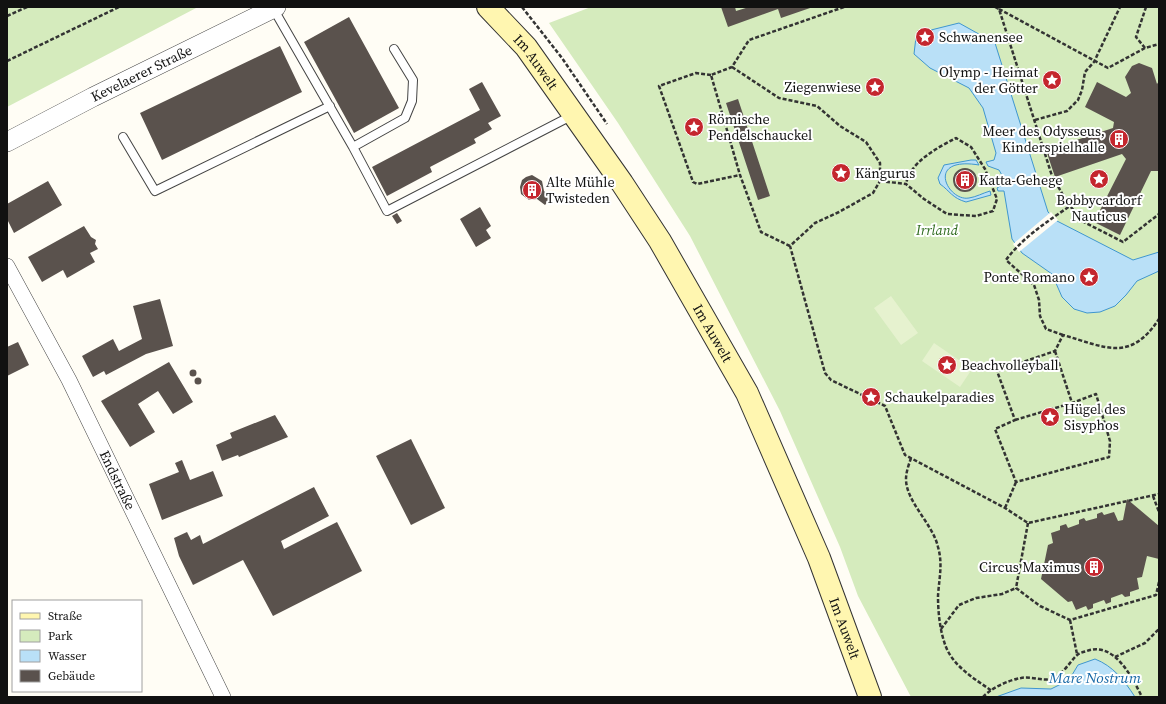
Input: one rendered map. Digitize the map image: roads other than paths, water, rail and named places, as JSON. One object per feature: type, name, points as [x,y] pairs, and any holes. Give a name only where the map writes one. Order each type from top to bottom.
[{"type":"main road","name":"Im Auwelt","points":[[488,7],[526,47],[574,114],[660,241],[747,393],[819,558],[870,697]]},
{"type":"street","name":"Kevelaerer Straße","points":[[7,142],[92,97],[275,8]]},
{"type":"street","name":"Endstraße","points":[[7,266],[69,380],[223,697]]},
{"type":"lane","points":[[275,8],[387,211],[574,114]]},
{"type":"lane","points":[[353,147],[405,118],[412,101],[413,80],[394,49]]},
{"type":"lane","points":[[123,137],[156,191],[330,106]]},
{"type":"water","points":[[959,23],[995,43],[1048,212],[1057,221],[1133,260],[1159,252],[1159,271],[1137,281],[1115,306],[1100,312],[1087,313],[1074,309],[1062,297],[1052,274],[1022,253],[1012,239],[1004,191],[998,191],[997,188],[1002,185],[1003,177],[999,170],[988,166],[986,162],[994,160],[996,153],[983,108],[969,88],[930,68],[914,54],[916,37],[931,30]]},
{"type":"water","points":[[976,160],[979,165],[962,164],[951,167],[946,173],[948,187],[961,197],[969,198],[990,191],[991,195],[966,202],[957,198],[940,184],[938,178],[944,165]]},
{"type":"water","name":"Mare Nostrum","points":[[1095,659],[1118,674],[1135,697],[996,697],[1021,688],[1051,689],[1063,683],[1072,675],[1078,665]]},
{"type":"place","name":"Schwanensee","points":[[925,37]]},
{"type":"place","name":"Olymp - Heimat der Götter","points":[[1052,80]]},
{"type":"place","name":"Ziegenwiese","points":[[875,87]]},
{"type":"place","name":"Römische Pendelschauckel","points":[[694,127]]},
{"type":"place","name":"Meer des Odysseus, Kinderspielhalle","points":[[1119,139]]},
{"type":"place","name":"Kängurus","points":[[841,173]]},
{"type":"place","name":"Bobbycardorf Nauticus","points":[[1099,179]]},
{"type":"place","name":"Katta-Gehege","points":[[965,180]]},
{"type":"place","name":"Alte Mühle Twisteden","points":[[532,190]]},
{"type":"place","name":"Ponte Romano","points":[[1089,277]]},
{"type":"place","name":"Beachvolleyball","points":[[947,365]]},
{"type":"place","name":"Schaukelparadies","points":[[871,397]]},
{"type":"place","name":"Hügel des Sisyphos","points":[[1050,417]]},
{"type":"place","name":"Circus Maximus","points":[[1094,567]]},
{"type":"park label","name":"Irrland","points":[[937,230]]}]
